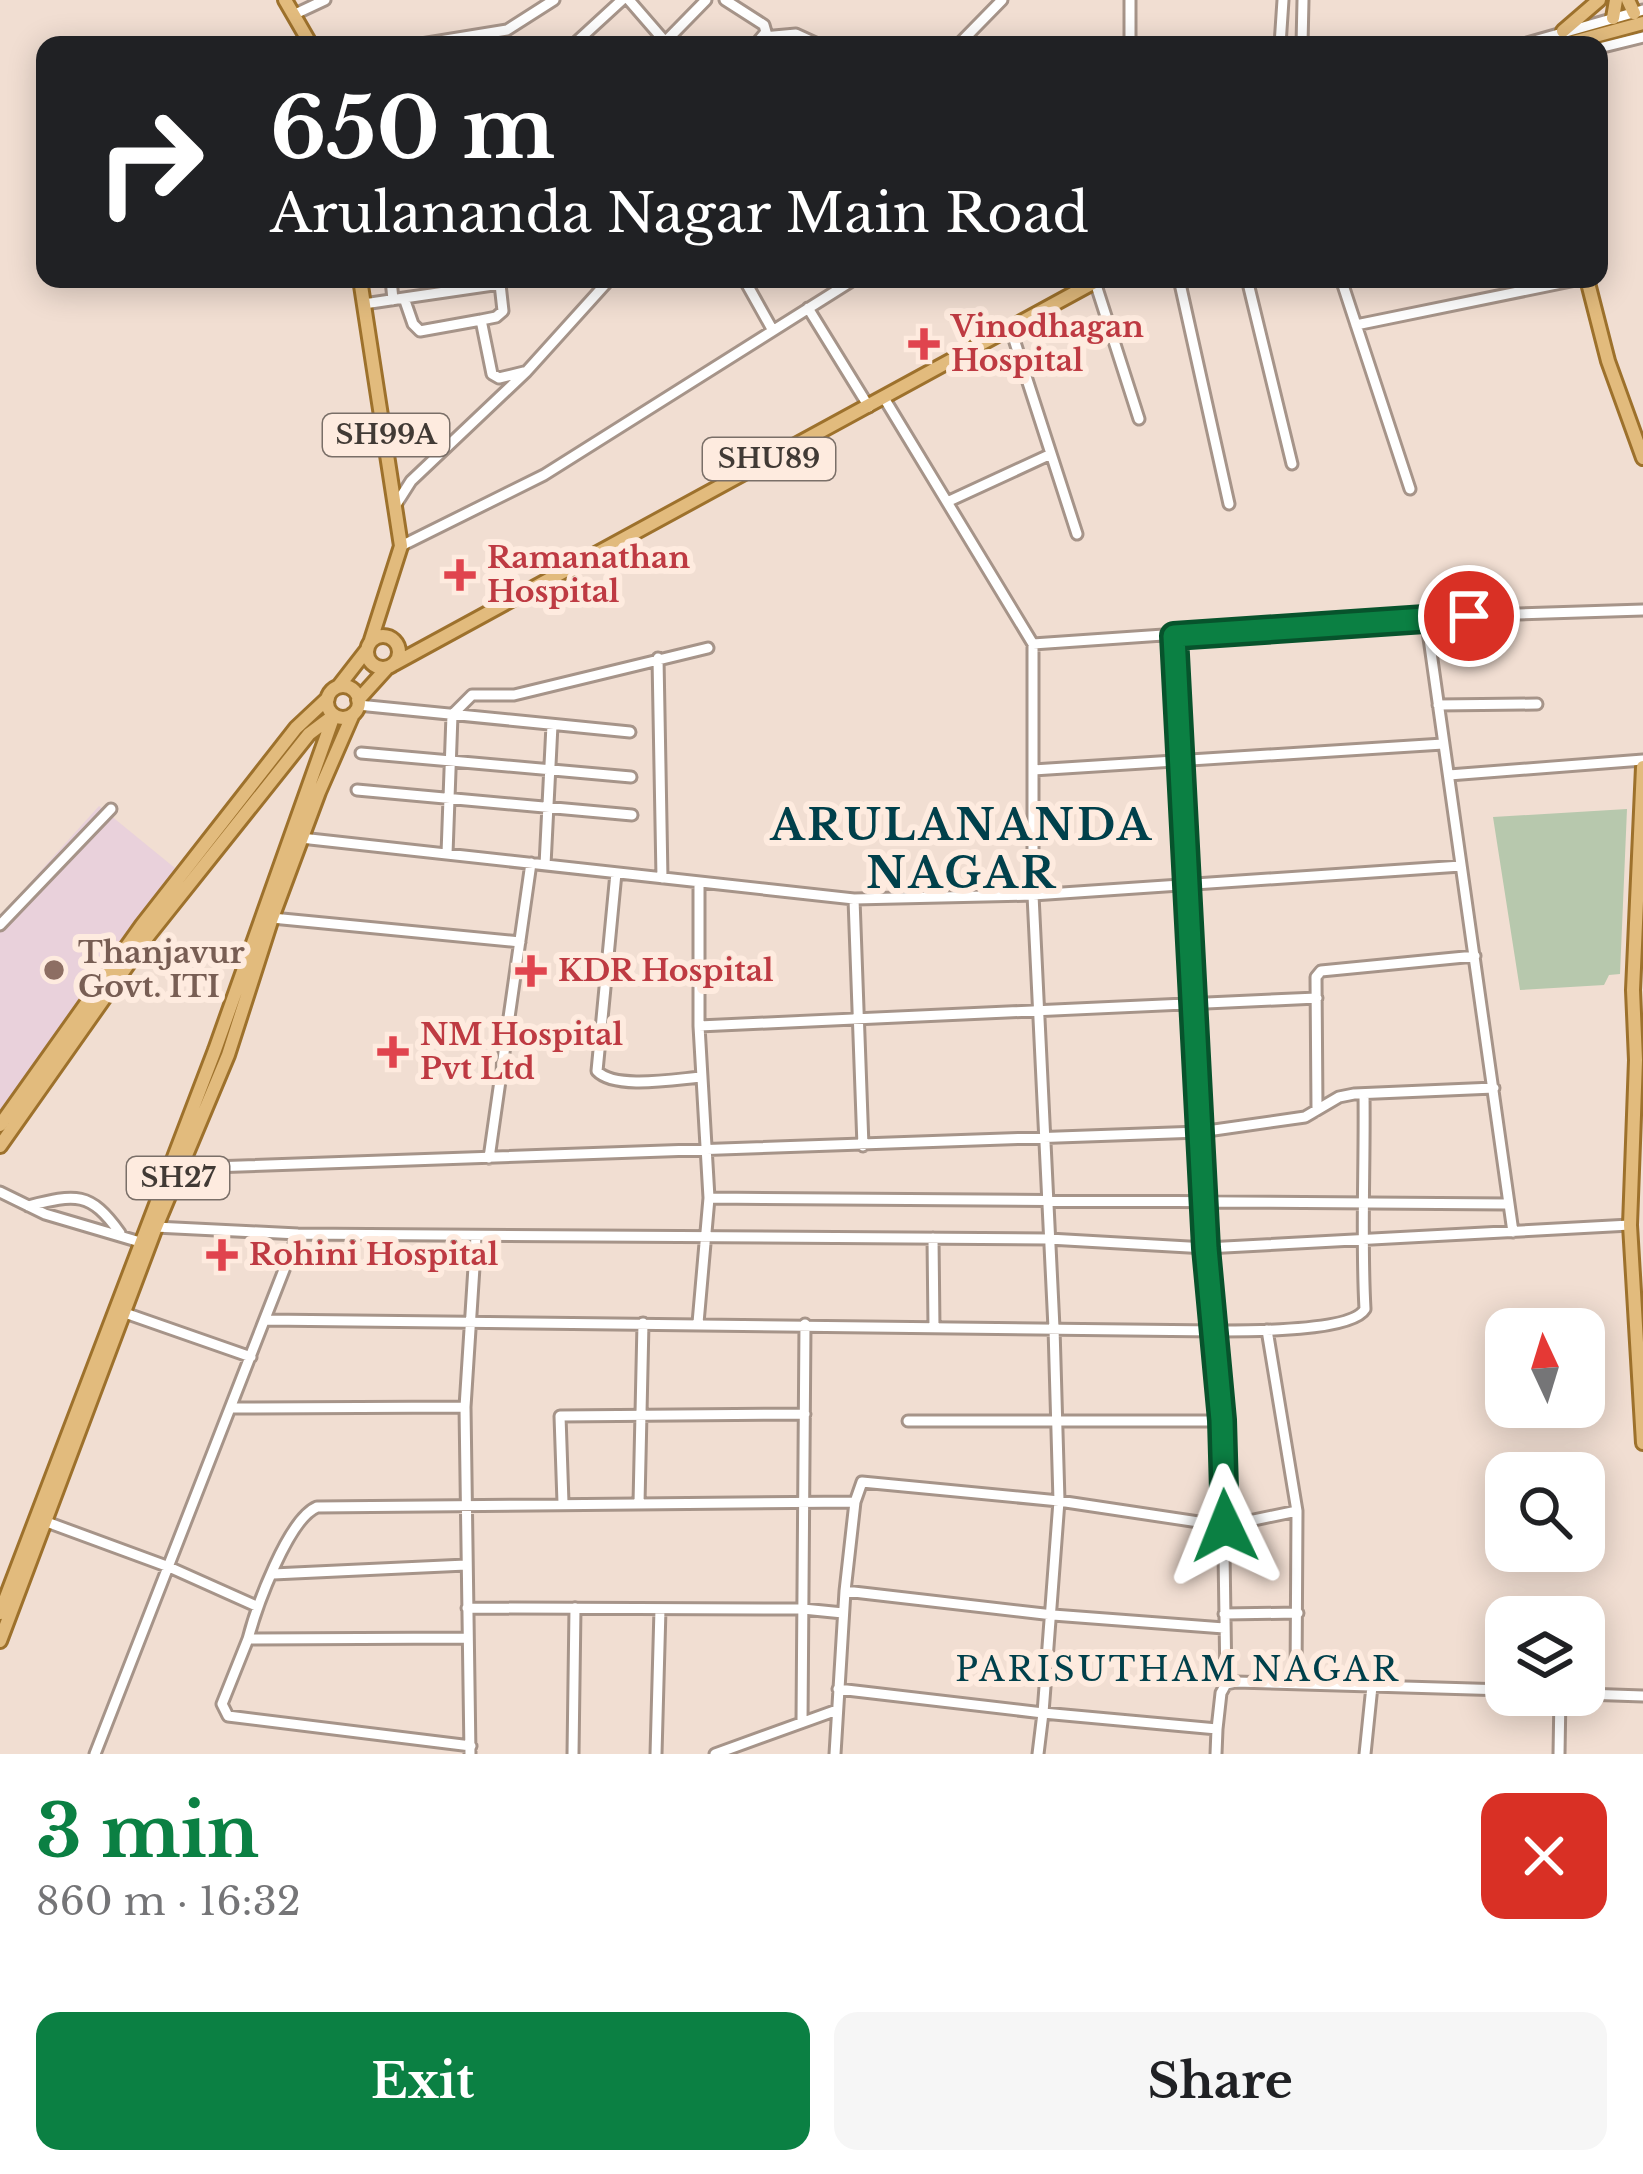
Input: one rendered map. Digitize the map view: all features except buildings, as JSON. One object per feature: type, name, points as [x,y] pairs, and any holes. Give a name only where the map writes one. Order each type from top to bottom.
[{"type":"main road","points":[[285,0],[305,36]]},
{"type":"main road","points":[[1565,36],[1599,0]]},
{"type":"main road","points":[[1613,18],[1616,0]]},
{"type":"main road","points":[[1568,36],[1637,11]]},
{"type":"main road","name":"SH99A","points":[[361,288],[401,546],[369,646]]},
{"type":"main road","name":"SHU89","points":[[356,707],[391,666],[1084,288]]},
{"type":"main road","points":[[1587,288],[1643,458]]},
{"type":"main road","name":"SH99A","points":[[386,590],[392,639]]},
{"type":"main road","points":[[369,646],[372,664],[391,666],[399,656],[392,639]]},
{"type":"main road","name":"SHU89","points":[[369,646],[392,639],[440,642]]},
{"type":"main road","points":[[0,1125],[142,925],[296,728],[333,692],[369,646]]},
{"type":"main road","points":[[333,692],[353,691],[356,707],[343,718],[334,715]]},
{"type":"main road","points":[[333,692],[334,715]]},
{"type":"main road","name":"SH27","points":[[0,1640],[140,1242],[182,1168],[296,836],[356,707]]},
{"type":"main road","points":[[0,1146],[192,877],[309,734],[334,715]]},
{"type":"main road","name":"SH27","points":[[97,1372],[125,1312],[151,1225],[272,918],[334,715]]},
{"type":"main road","points":[[1643,764],[1635,1216],[1643,1443]]},
{"type":"main road","name":"SH27","points":[[0,1613],[41,1519]]},
{"type":"street","points":[[293,15],[325,0]]},
{"type":"street","points":[[471,36],[507,30],[554,0]]},
{"type":"street","points":[[584,36],[626,0],[658,36]]},
{"type":"street","points":[[672,36],[706,0]]},
{"type":"street","points":[[725,0],[760,21],[766,29],[762,36]]},
{"type":"street","points":[[967,36],[1002,0]]},
{"type":"street","points":[[1130,0],[1130,36]]},
{"type":"street","points":[[1281,36],[1283,0]]},
{"type":"street","points":[[1302,36],[1304,0]]},
{"type":"street","points":[[1568,36],[1637,11]]},
{"type":"street","points":[[1608,46],[1643,37]]},
{"type":"street","points":[[395,288],[413,325],[421,331],[496,317],[503,311],[502,288]]},
{"type":"street","points":[[364,304],[461,288]]},
{"type":"street","points":[[397,503],[411,481],[526,371],[602,288]]},
{"type":"street","points":[[749,288],[772,329]]},
{"type":"street","points":[[401,546],[544,475],[841,288]]},
{"type":"street","points":[[1100,288],[1139,419]]},
{"type":"street","points":[[1181,288],[1229,504]]},
{"type":"street","points":[[1249,288],[1292,464]]},
{"type":"street","points":[[1344,288],[1410,489]]},
{"type":"street","points":[[1356,325],[1539,288]]},
{"type":"street","points":[[808,308],[869,407]]},
{"type":"street","points":[[481,320],[492,374],[499,378],[526,371]]},
{"type":"street","points":[[1011,330],[1077,534]]},
{"type":"street","points":[[884,398],[1034,644],[1033,895],[1059,1502],[1038,1754]]},
{"type":"street","points":[[947,502],[1051,454]]},
{"type":"street","points":[[1034,644],[1426,617],[1643,610]]},
{"type":"street","points":[[1426,617],[1514,1232]]},
{"type":"street","points":[[1174,636],[1206,1248],[1222,1420],[1226,1684],[1221,1693],[1216,1754]]},
{"type":"street","points":[[448,854],[452,715],[472,695],[514,695],[708,648]]},
{"type":"street","points":[[658,658],[662,878]]},
{"type":"street","points":[[1438,705],[1537,704]]},
{"type":"street","points":[[356,707],[630,732]]},
{"type":"street","points":[[545,865],[552,724]]},
{"type":"street","points":[[1033,770],[1443,744]]},
{"type":"street","points":[[361,753],[632,777]]},
{"type":"street","points":[[1449,775],[1643,764]]},
{"type":"street","points":[[357,790],[632,815]]},
{"type":"street","points":[[0,925],[111,809]]},
{"type":"street","points":[[296,836],[854,899],[1033,895],[1462,866]]},
{"type":"street","points":[[489,1158],[531,863]]},
{"type":"street","points":[[616,872],[597,1071],[604,1078],[643,1082],[702,1077]]},
{"type":"street","points":[[698,1323],[709,1198],[699,1026],[699,883]]},
{"type":"street","points":[[854,899],[863,1146]]},
{"type":"street","points":[[272,918],[520,942]]},
{"type":"street","points":[[1317,1110],[1316,977],[1329,968],[1475,956]]},
{"type":"street","points":[[699,1026],[1317,998]]},
{"type":"street","points":[[182,1168],[1200,1132],[1281,1123],[1339,1097],[1494,1088]]},
{"type":"street","points":[[266,1320],[1216,1331],[1267,1330],[1361,1316],[1365,1309],[1361,1240],[1364,1094]]},
{"type":"street","points":[[0,1192],[28,1206],[140,1242]]},
{"type":"street","points":[[28,1206],[77,1196],[101,1207],[122,1235]]},
{"type":"street","points":[[709,1198],[1507,1204]]},
{"type":"street","points":[[151,1225],[298,1234],[1049,1239],[1206,1248],[1514,1232],[1635,1216]]},
{"type":"street","points":[[95,1754],[298,1234]]},
{"type":"street","points":[[476,1235],[465,1407],[466,1504],[466,1565],[467,1638],[471,1750],[228,1717],[222,1704],[256,1606],[301,1520],[317,1507],[466,1504],[563,1503],[855,1502]]},
{"type":"street","points":[[933,1238],[934,1327]]},
{"type":"street","points":[[125,1312],[251,1357]]},
{"type":"street","points":[[639,1503],[644,1323]]},
{"type":"street","points":[[802,1722],[806,1324]]},
{"type":"street","points":[[1267,1330],[1298,1510],[1296,1682]]},
{"type":"street","points":[[231,1408],[465,1407]]},
{"type":"street","points":[[563,1503],[560,1416],[805,1414]]},
{"type":"street","points":[[908,1421],[1222,1420]]},
{"type":"street","points":[[836,1754],[855,1502],[858,1488],[870,1480],[1225,1526],[1298,1510]]},
{"type":"street","points":[[41,1519],[256,1606]]},
{"type":"street","points":[[273,1574],[466,1565]]},
{"type":"street","points":[[845,1591],[1053,1615],[1224,1628]]},
{"type":"street","points":[[467,1608],[844,1613]]},
{"type":"street","points":[[573,1754],[574,1608]]},
{"type":"street","points":[[656,1754],[660,1609]]},
{"type":"street","points":[[1224,1614],[1298,1613]]},
{"type":"street","points":[[248,1640],[467,1638]]},
{"type":"street","points":[[1226,1684],[1485,1689]]},
{"type":"street","points":[[1365,1754],[1372,1686]]},
{"type":"street","points":[[838,1689],[1217,1729]]},
{"type":"street","points":[[1605,1695],[1643,1696]]},
{"type":"street","points":[[715,1754],[837,1710]]},
{"type":"street","points":[[1559,1754],[1560,1716]]},
{"type":"street","points":[[750,1741],[751,1754]]},
{"type":"shaded area","name":"Thanjavur Govt. ITI","points":[[99,806],[181,873],[0,1114],[0,916]]},
{"type":"green space","points":[[1627,809],[1620,974],[1609,975],[1604,985],[1520,990],[1493,817]]},
{"type":"place","name":"Vinodhagan Hospital","points":[[924,344]]},
{"type":"place","name":"Ramanathan Hospital","points":[[460,575]]},
{"type":"place","name":"Thanjavur Govt. ITI","points":[[54,970]]},
{"type":"place","name":"KDR Hospital","points":[[531,971]]},
{"type":"place","name":"NM Hospital Pvt Ltd","points":[[393,1052]]},
{"type":"place","name":"Rohini Hospital","points":[[222,1255]]},
{"type":"district","name":"ARULANANDA NAGAR","points":[[962,849]]},
{"type":"district","name":"PARISUTHAM NAGAR","points":[[1178,1669]]},
{"type":"route","points":[[1225,1526],[1174,636],[1469,616]]}]
